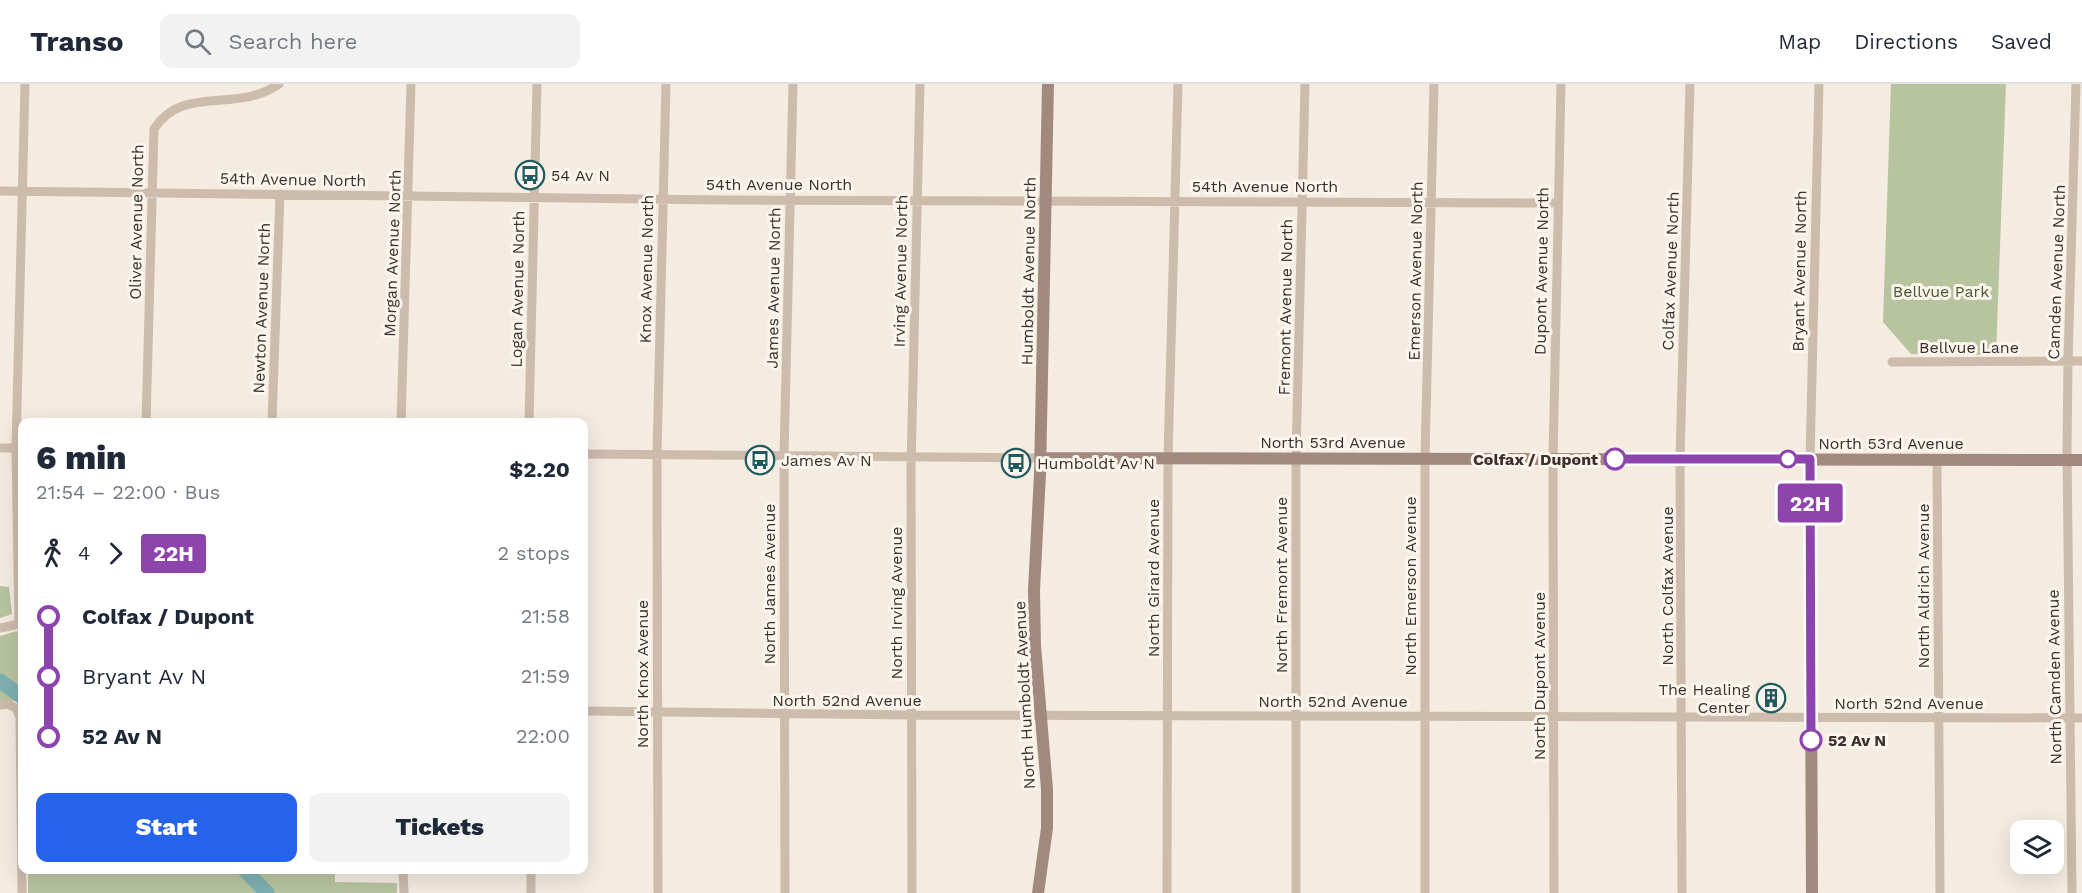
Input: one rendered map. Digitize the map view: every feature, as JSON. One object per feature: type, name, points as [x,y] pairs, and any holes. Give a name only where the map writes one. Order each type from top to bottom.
[{"type":"street","points":[[19,418],[25,84]]},
{"type":"street","name":"Oliver Avenue North","points":[[146,418],[154,129],[159,117],[168,107],[190,95],[260,94],[279,84]]},
{"type":"street","name":"Morgan Avenue North","points":[[401,418],[411,84]]},
{"type":"street","name":"Logan Avenue North","points":[[529,418],[537,84]]},
{"type":"street","name":"Knox Avenue North","points":[[657,454],[666,84]]},
{"type":"street","name":"James Avenue North","points":[[784,456],[793,84]]},
{"type":"street","name":"Irving Avenue North","points":[[911,458],[920,84]]},
{"type":"street","name":"Humboldt Avenue North","points":[[1040,458],[1048,84]]},
{"type":"street","name":"North Girard Avenue","points":[[1167,893],[1168,458],[1178,84]]},
{"type":"street","name":"Fremont Avenue North","points":[[1296,458],[1305,84]]},
{"type":"street","name":"Emerson Avenue North","points":[[1425,458],[1434,84]]},
{"type":"street","name":"Dupont Avenue North","points":[[1553,459],[1561,84]]},
{"type":"street","name":"Colfax Avenue North","points":[[1680,459],[1690,84]]},
{"type":"street","name":"Bryant Avenue North","points":[[1810,459],[1819,84]]},
{"type":"street","name":"Camden Avenue North","points":[[2068,460],[2068,361],[2076,84]]},
{"type":"street","name":"54th Avenue North","points":[[0,191],[1045,202],[1557,203]]},
{"type":"street","name":"Newton Avenue North","points":[[273,418],[280,194]]},
{"type":"street","name":"Bellvue Lane","points":[[1892,362],[2082,361]]},
{"type":"street","points":[[0,448],[18,448]]},
{"type":"street","name":"North 53rd Avenue","points":[[588,454],[911,458],[2082,460]]},
{"type":"street","name":"North Knox Avenue","points":[[657,454],[658,893]]},
{"type":"street","name":"North James Avenue","points":[[784,456],[785,893]]},
{"type":"street","name":"North Irving Avenue","points":[[911,458],[912,893]]},
{"type":"street","name":"North Humboldt Avenue","points":[[1038,893],[1043,867],[1047,818],[1046,759],[1035,646],[1034,590],[1040,458]]},
{"type":"street","name":"North Fremont Avenue","points":[[1296,458],[1296,893]]},
{"type":"street","name":"North Emerson Avenue","points":[[1425,458],[1425,893]]},
{"type":"street","name":"North Dupont Avenue","points":[[1553,459],[1554,893]]},
{"type":"street","name":"North Colfax Avenue","points":[[1680,459],[1682,893]]},
{"type":"street","points":[[1810,459],[1812,893]]},
{"type":"street","name":"North Aldrich Avenue","points":[[1937,459],[1940,893]]},
{"type":"street","name":"North Camden Avenue","points":[[2068,460],[2072,893]]},
{"type":"street","points":[[0,628],[18,626]]},
{"type":"street","points":[[0,705],[7,704],[16,708],[18,712]]},
{"type":"street","name":"North 52nd Avenue","points":[[588,711],[1041,716],[2082,718]]},
{"type":"street","points":[[22,874],[22,893]]},
{"type":"street","points":[[403,874],[404,893]]},
{"type":"street","points":[[531,874],[531,893]]},
{"type":"green space","name":"Bellvue Park","points":[[1891,84],[2006,84],[1996,355],[1911,354],[1883,322]]},
{"type":"green space","points":[[0,586],[9,587],[12,614],[0,618]]},
{"type":"green space","points":[[18,632],[18,703],[0,701],[0,636]]},
{"type":"green space","points":[[28,874],[335,874],[335,882],[397,883],[397,893],[28,893]]},
{"type":"waterway","points":[[0,681],[18,694]]},
{"type":"waterway","points":[[249,874],[267,893]]},
{"type":"bus line","name":"22H","points":[[1615,459],[1810,459],[1811,740]]},
{"type":"place","name":"54 Av N","points":[[530,175]]},
{"type":"place","name":"Colfax / Dupont","points":[[1615,459]]},
{"type":"place","name":"James Av N","points":[[760,460]]},
{"type":"place","name":"Humboldt Av N","points":[[1016,463]]},
{"type":"place","name":"The Healing Center","points":[[1771,698]]},
{"type":"place","name":"52 Av N","points":[[1811,740]]}]
